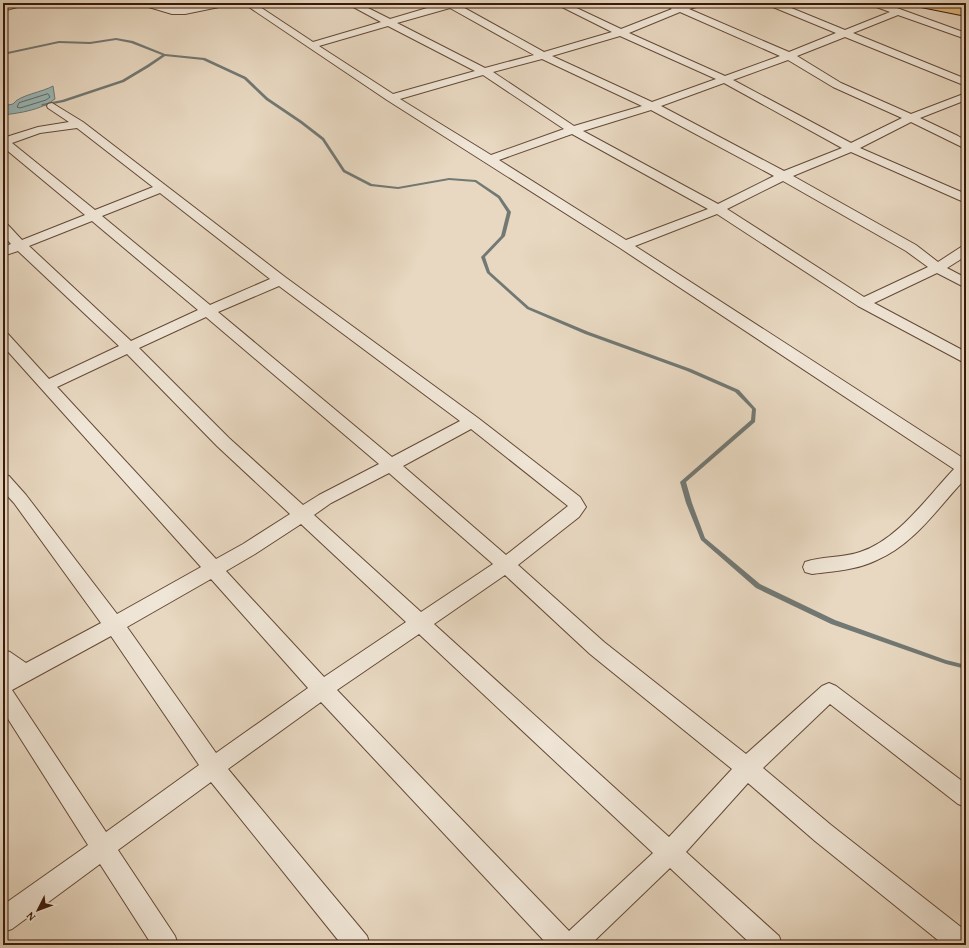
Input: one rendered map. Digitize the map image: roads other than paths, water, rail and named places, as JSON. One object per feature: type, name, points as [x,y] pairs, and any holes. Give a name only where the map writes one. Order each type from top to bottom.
[{"type":"main road","points":[[921,3],[966,12]]},
{"type":"main road","points":[[945,3],[966,7]]},
{"type":"street","points":[[3,8],[21,3]]},
{"type":"street","points":[[144,3],[172,12],[185,11],[224,3]]},
{"type":"street","points":[[248,3],[391,98],[490,158],[966,468],[923,515],[890,544],[872,555],[859,559],[812,567]]},
{"type":"street","points":[[351,3],[485,72],[573,130],[718,209],[863,303],[966,358]]},
{"type":"street","points":[[312,45],[452,3],[542,56],[652,106],[783,176],[911,248],[937,268],[966,284]]},
{"type":"street","points":[[559,3],[621,33],[724,79],[851,148],[966,199]]},
{"type":"street","points":[[666,3],[789,56],[837,85],[954,138],[966,146]]},
{"type":"street","points":[[391,98],[621,33],[680,9],[700,3]]},
{"type":"street","points":[[771,3],[966,83]]},
{"type":"street","points":[[874,3],[966,36]]},
{"type":"street","points":[[490,158],[573,130],[652,106],[789,56],[897,12]]},
{"type":"street","points":[[625,245],[718,209],[783,176],[851,148],[911,118],[966,96]]},
{"type":"street","points":[[3,920],[322,689],[421,624],[506,565],[573,512],[577,507],[574,501],[567,495],[472,422],[280,280],[79,124],[52,106]]},
{"type":"street","points":[[3,142],[38,130],[79,124]]},
{"type":"street","points":[[3,142],[93,215],[390,464],[506,565],[597,648],[747,768],[823,833],[964,945]]},
{"type":"street","points":[[11,249],[162,188]]},
{"type":"street","points":[[3,228],[11,249],[129,347],[223,442],[770,945]]},
{"type":"street","points":[[863,303],[937,268],[966,250]]},
{"type":"street","points":[[48,385],[208,311],[280,280]]},
{"type":"street","points":[[3,337],[322,689],[565,945]]},
{"type":"street","points":[[3,685],[214,569],[249,549],[301,514],[390,464],[472,422]]},
{"type":"street","points":[[3,480],[20,499],[114,625],[213,767],[358,945]]},
{"type":"street","points":[[3,658],[26,673]]},
{"type":"street","points":[[572,945],[669,853],[747,768],[829,692],[966,797]]},
{"type":"street","points":[[3,693],[166,945]]},
{"type":"water","points":[[53,86],[55,99],[49,103],[30,110],[3,115],[3,106],[13,104],[20,98]]},
{"type":"waterway","points":[[3,54],[59,42],[90,43],[116,39],[132,42],[164,55]]},
{"type":"waterway","points":[[43,105],[63,101],[123,81],[164,55]]},
{"type":"waterway","points":[[164,55],[204,59],[245,78],[267,99],[323,139],[344,171],[371,185],[398,188],[449,179],[476,181],[499,197],[509,212],[503,236],[483,257],[488,272],[528,308],[587,333],[689,370],[737,391],[754,409],[753,421],[683,482],[689,503],[703,539],[758,586],[833,622],[946,662],[966,667]]}]
